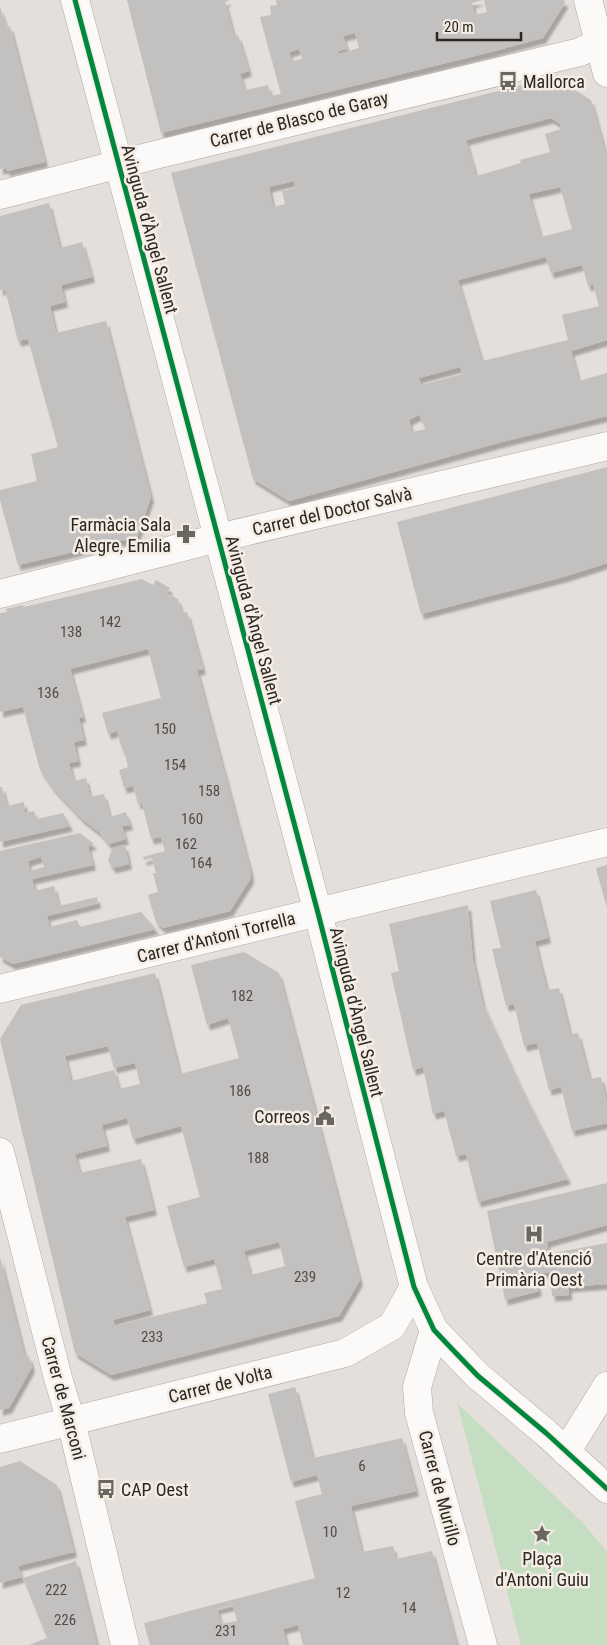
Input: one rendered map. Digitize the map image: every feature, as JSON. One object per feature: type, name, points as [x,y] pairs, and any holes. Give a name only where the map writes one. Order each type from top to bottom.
[{"type":"street","name":"Avinguda d'Àngel Sallent","points":[[75,0],[318,913],[414,1287],[434,1330],[478,1376],[607,1488]]},
{"type":"street","name":"Carrer de Blasco de Garay","points":[[0,195],[178,149],[580,52],[597,20]]},
{"type":"street","points":[[597,20],[607,73]]},
{"type":"street","name":"Carrer del Doctor Salvà","points":[[0,594],[218,538],[607,446]]},
{"type":"street","name":"Carrer d'Antoni Torrella","points":[[0,989],[607,842]]},
{"type":"street","name":"Carrer de Marconi","points":[[0,1152],[58,1378],[71,1421],[124,1645]]},
{"type":"street","name":"Carrer de Volta","points":[[0,1439],[345,1353],[392,1326],[414,1287]]},
{"type":"street","name":"Carrer de Murillo","points":[[434,1330],[417,1387],[419,1413],[483,1645]]},
{"type":"street","points":[[566,1452],[607,1386]]},
{"type":"green space","name":"Plaça d'Antoni Guiu","points":[[457,1403],[581,1521],[607,1551],[607,1645],[521,1645]]},
{"type":"building","points":[[127,0],[230,0],[225,2],[234,36],[238,35],[249,71],[240,74],[245,90],[268,85],[271,96],[281,94],[260,17],[271,15],[270,6],[277,5],[276,0],[482,0],[472,3],[475,15],[487,12],[484,0],[564,0],[565,3],[543,38],[161,133]],"holes":[[[355,33],[359,48],[339,54],[338,51],[347,49],[343,36]],[[299,49],[302,59],[292,61],[289,52]]]},
{"type":"building","points":[[0,6],[6,27],[10,26],[45,162],[7,171],[6,168],[0,169]]},
{"type":"building","points":[[554,77],[591,100],[607,159],[607,340],[571,351],[579,381],[607,373],[607,416],[502,442],[289,501],[253,479],[171,173]],"holes":[[[551,118],[560,124],[561,129],[545,134],[550,152],[520,160],[521,163],[476,176],[466,140]],[[294,181],[295,188],[282,191],[285,204],[273,207],[269,187]],[[560,187],[572,229],[541,237],[529,194]],[[546,257],[551,273],[582,265],[588,286],[593,284],[599,306],[562,315],[568,340],[482,361],[458,280]],[[460,367],[463,374],[421,385],[419,378]],[[419,415],[426,429],[412,432],[409,420]]]},
{"type":"building","points":[[49,203],[60,248],[82,242],[92,277],[61,285],[65,302],[50,306],[56,333],[106,321],[151,497],[137,537],[18,565],[0,500],[0,490],[37,481],[31,454],[58,447],[28,339],[18,341],[5,289],[0,290],[0,216]]},
{"type":"building","points":[[607,467],[607,563],[567,576],[421,614],[397,522]]},
{"type":"building","points":[[142,579],[153,585],[156,580],[170,588],[167,593],[178,599],[182,613],[187,612],[203,669],[197,670],[251,878],[230,911],[163,928],[156,922],[148,895],[158,892],[153,873],[156,873],[152,858],[144,860],[143,857],[165,851],[161,837],[151,839],[142,803],[138,804],[133,786],[124,788],[119,770],[128,767],[124,749],[122,750],[117,731],[108,734],[102,713],[161,698],[148,649],[70,669],[83,717],[79,718],[84,740],[74,742],[78,761],[69,763],[74,781],[86,778],[90,797],[104,794],[110,817],[126,812],[130,825],[122,826],[126,839],[109,844],[52,787],[40,770],[23,707],[0,712],[0,613],[7,612],[6,609],[23,605],[24,607]]},
{"type":"building","points":[[0,787],[2,787],[7,806],[24,802],[25,813],[34,811],[37,819],[63,813],[70,826],[0,842]]},
{"type":"building","points":[[80,833],[94,844],[88,846],[93,865],[32,879],[35,891],[54,886],[59,906],[97,897],[98,903],[47,916],[50,927],[77,920],[80,927],[141,912],[156,929],[13,964],[0,957],[0,851]],"holes":[[[41,857],[44,867],[30,871],[28,861]]]},
{"type":"building","points":[[125,845],[129,864],[113,868],[108,861],[112,848]]},
{"type":"building","points":[[607,865],[607,905],[606,905],[596,868]]},
{"type":"building","points":[[536,890],[548,938],[535,941],[547,990],[559,988],[570,1034],[578,1033],[590,1079],[601,1077],[607,1104],[607,1123],[572,1131],[561,1087],[549,1090],[537,1043],[524,1046],[514,1004],[506,1006],[492,949],[501,948],[490,901]]},
{"type":"building","points":[[468,905],[473,960],[483,1004],[523,1091],[568,1179],[478,1202],[466,1154],[456,1156],[444,1111],[433,1114],[423,1067],[413,1070],[391,973],[399,971],[389,924]]},
{"type":"building","points":[[244,952],[279,973],[360,1280],[339,1316],[111,1375],[75,1353],[0,1039],[21,1005],[155,973],[180,1074],[239,1058],[228,1018],[207,1025],[191,965]],"holes":[[[108,1046],[114,1068],[135,1063],[140,1084],[119,1089],[114,1070],[71,1081],[65,1056]],[[127,1118],[133,1139],[181,1126],[200,1197],[167,1206],[184,1267],[214,1259],[222,1289],[204,1293],[207,1303],[115,1326],[113,1320],[150,1310],[125,1217],[154,1210],[141,1159],[80,1173],[75,1154],[107,1146],[102,1125]],[[279,1242],[285,1266],[251,1275],[244,1251]]]},
{"type":"building","name":"Centre d'Atenció Primària Oest","points":[[607,1183],[607,1225],[547,1242],[548,1254],[607,1243],[607,1284],[569,1287],[569,1295],[552,1296],[550,1272],[535,1274],[539,1291],[505,1300],[487,1211]]},
{"type":"building","points":[[0,1257],[25,1357],[29,1356],[32,1367],[9,1408],[0,1410]]},
{"type":"building","points":[[295,1387],[313,1458],[402,1438],[416,1491],[351,1506],[362,1552],[393,1546],[396,1559],[432,1551],[457,1645],[303,1645],[298,1625],[283,1629],[287,1645],[150,1645],[144,1623],[315,1578],[295,1501],[322,1494],[317,1475],[291,1482],[268,1394]],"holes":[[[233,1605],[237,1621],[221,1624],[217,1609]]]},
{"type":"building","points":[[20,1461],[57,1485],[74,1552],[18,1566],[22,1577],[0,1583],[0,1467]]},
{"type":"building","points":[[76,1561],[97,1645],[29,1645],[47,1638],[23,1578]]},
{"type":"cycle path","points":[[75,0],[318,913],[414,1287],[434,1330],[452,1349],[478,1376],[546,1433],[607,1489]]},
{"type":"place","name":"Mallorca","points":[[508,81]]},
{"type":"place","name":"Farmàcia Sala Alegre, Emilia","points":[[186,534]]},
{"type":"place","name":"Correos","points":[[325,1116]]},
{"type":"place","name":"Centre d'Atenció Primària Oest","points":[[534,1234]]},
{"type":"place","name":"CAP Oest","points":[[106,1489]]},
{"type":"place","name":"Plaça d'Antoni Guiu","points":[[542,1534]]}]
